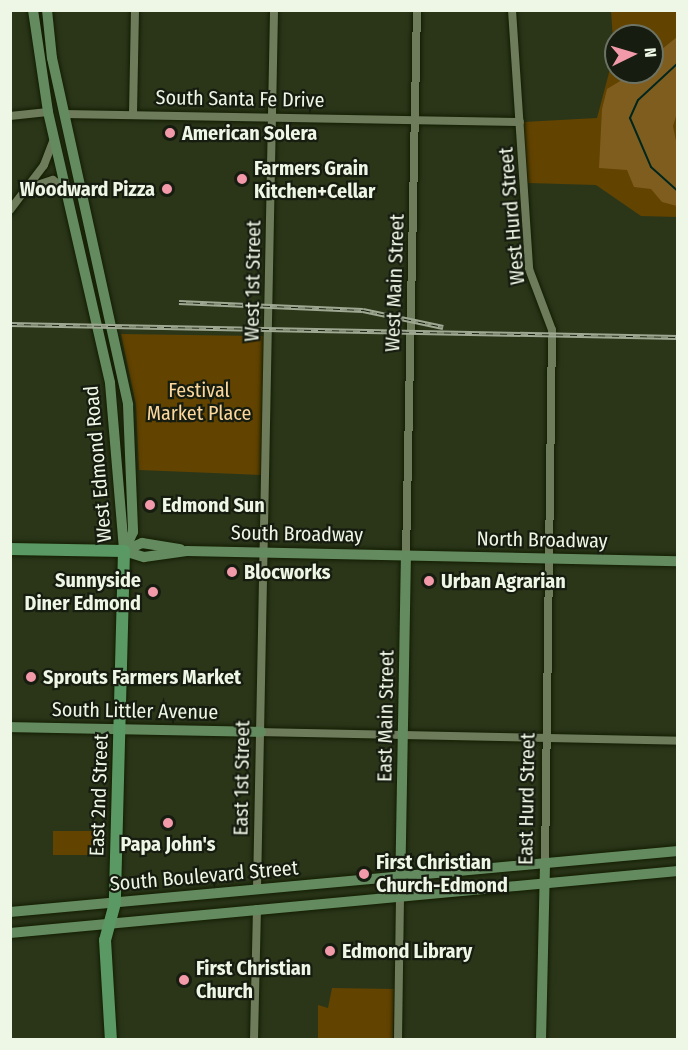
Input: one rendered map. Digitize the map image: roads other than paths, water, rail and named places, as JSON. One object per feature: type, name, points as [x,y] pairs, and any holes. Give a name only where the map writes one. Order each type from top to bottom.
[{"type":"main road","name":"West Edmond Road","points":[[33,10],[48,112],[110,383],[124,551]]},
{"type":"main road","name":"West Edmond Road","points":[[47,10],[52,58],[128,405],[132,532],[124,551]]},
{"type":"main road","name":"South Broadway","points":[[10,549],[124,551],[144,557],[187,551],[406,556]]},
{"type":"main road","name":"East 2nd Street","points":[[111,1040],[105,962],[109,924],[115,903],[124,551]]},
{"type":"main road","name":"North Broadway","points":[[406,556],[678,561]]},
{"type":"main road","name":"East Main Street","points":[[400,896],[406,556]]},
{"type":"main road","name":"South Littler Avenue","points":[[10,727],[261,732]]},
{"type":"main road","name":"South Boulevard Street","points":[[10,912],[678,851]]},
{"type":"main road","name":"East Hurd Street","points":[[541,1040],[544,864]]},
{"type":"main road","name":"South Boulevard Street","points":[[10,933],[678,871]]},
{"type":"main road","name":"East 1st Street","points":[[257,889],[257,909]]},
{"type":"street","points":[[134,114],[135,10]]},
{"type":"street","name":"West 1st Street","points":[[264,552],[274,10]]},
{"type":"street","name":"West Main Street","points":[[406,556],[417,10]]},
{"type":"street","name":"West Hurd Street","points":[[512,10],[529,269],[552,330],[549,559]]},
{"type":"street","points":[[10,116],[48,112]]},
{"type":"street","name":"South Santa Fe Drive","points":[[64,114],[415,118],[520,122]]},
{"type":"street","points":[[10,210],[50,154],[53,129]]},
{"type":"street","points":[[27,189],[53,180],[66,189]]},
{"type":"street","name":"East 1st Street","points":[[257,889],[264,552]]},
{"type":"street","name":"East Hurd Street","points":[[544,864],[549,559]]},
{"type":"street","name":"South Littler Avenue","points":[[261,732],[678,741]]},
{"type":"street","points":[[398,1040],[400,896]]},
{"type":"street","name":"East 1st Street","points":[[254,1040],[257,909]]},
{"type":"waterway","points":[[678,63],[638,100],[630,118],[651,167],[678,191]]},
{"type":"railway","points":[[179,302],[363,310],[443,327]]},
{"type":"railway","points":[[10,324],[678,337]]},
{"type":"place","name":"American Solera","points":[[170,133]]},
{"type":"place","name":"Farmers Grain Kitchen+Cellar","points":[[242,179]]},
{"type":"place","name":"Woodward Pizza","points":[[167,189]]},
{"type":"place","name":"Edmond Sun","points":[[150,505]]},
{"type":"place","name":"Blocworks","points":[[232,572]]},
{"type":"place","name":"Urban Agrarian","points":[[429,581]]},
{"type":"place","name":"Sunnyside Diner Edmond","points":[[153,592]]},
{"type":"place","name":"Sprouts Farmers Market","points":[[31,677]]},
{"type":"place","name":"Papa John's","points":[[168,823]]},
{"type":"place","name":"First Christian Church-Edmond","points":[[364,874]]},
{"type":"place","name":"Edmond Library","points":[[330,951]]},
{"type":"place","name":"First Christian Church","points":[[184,980]]},
{"type":"park label","name":"Festival Market Place","points":[[199,402]]}]
